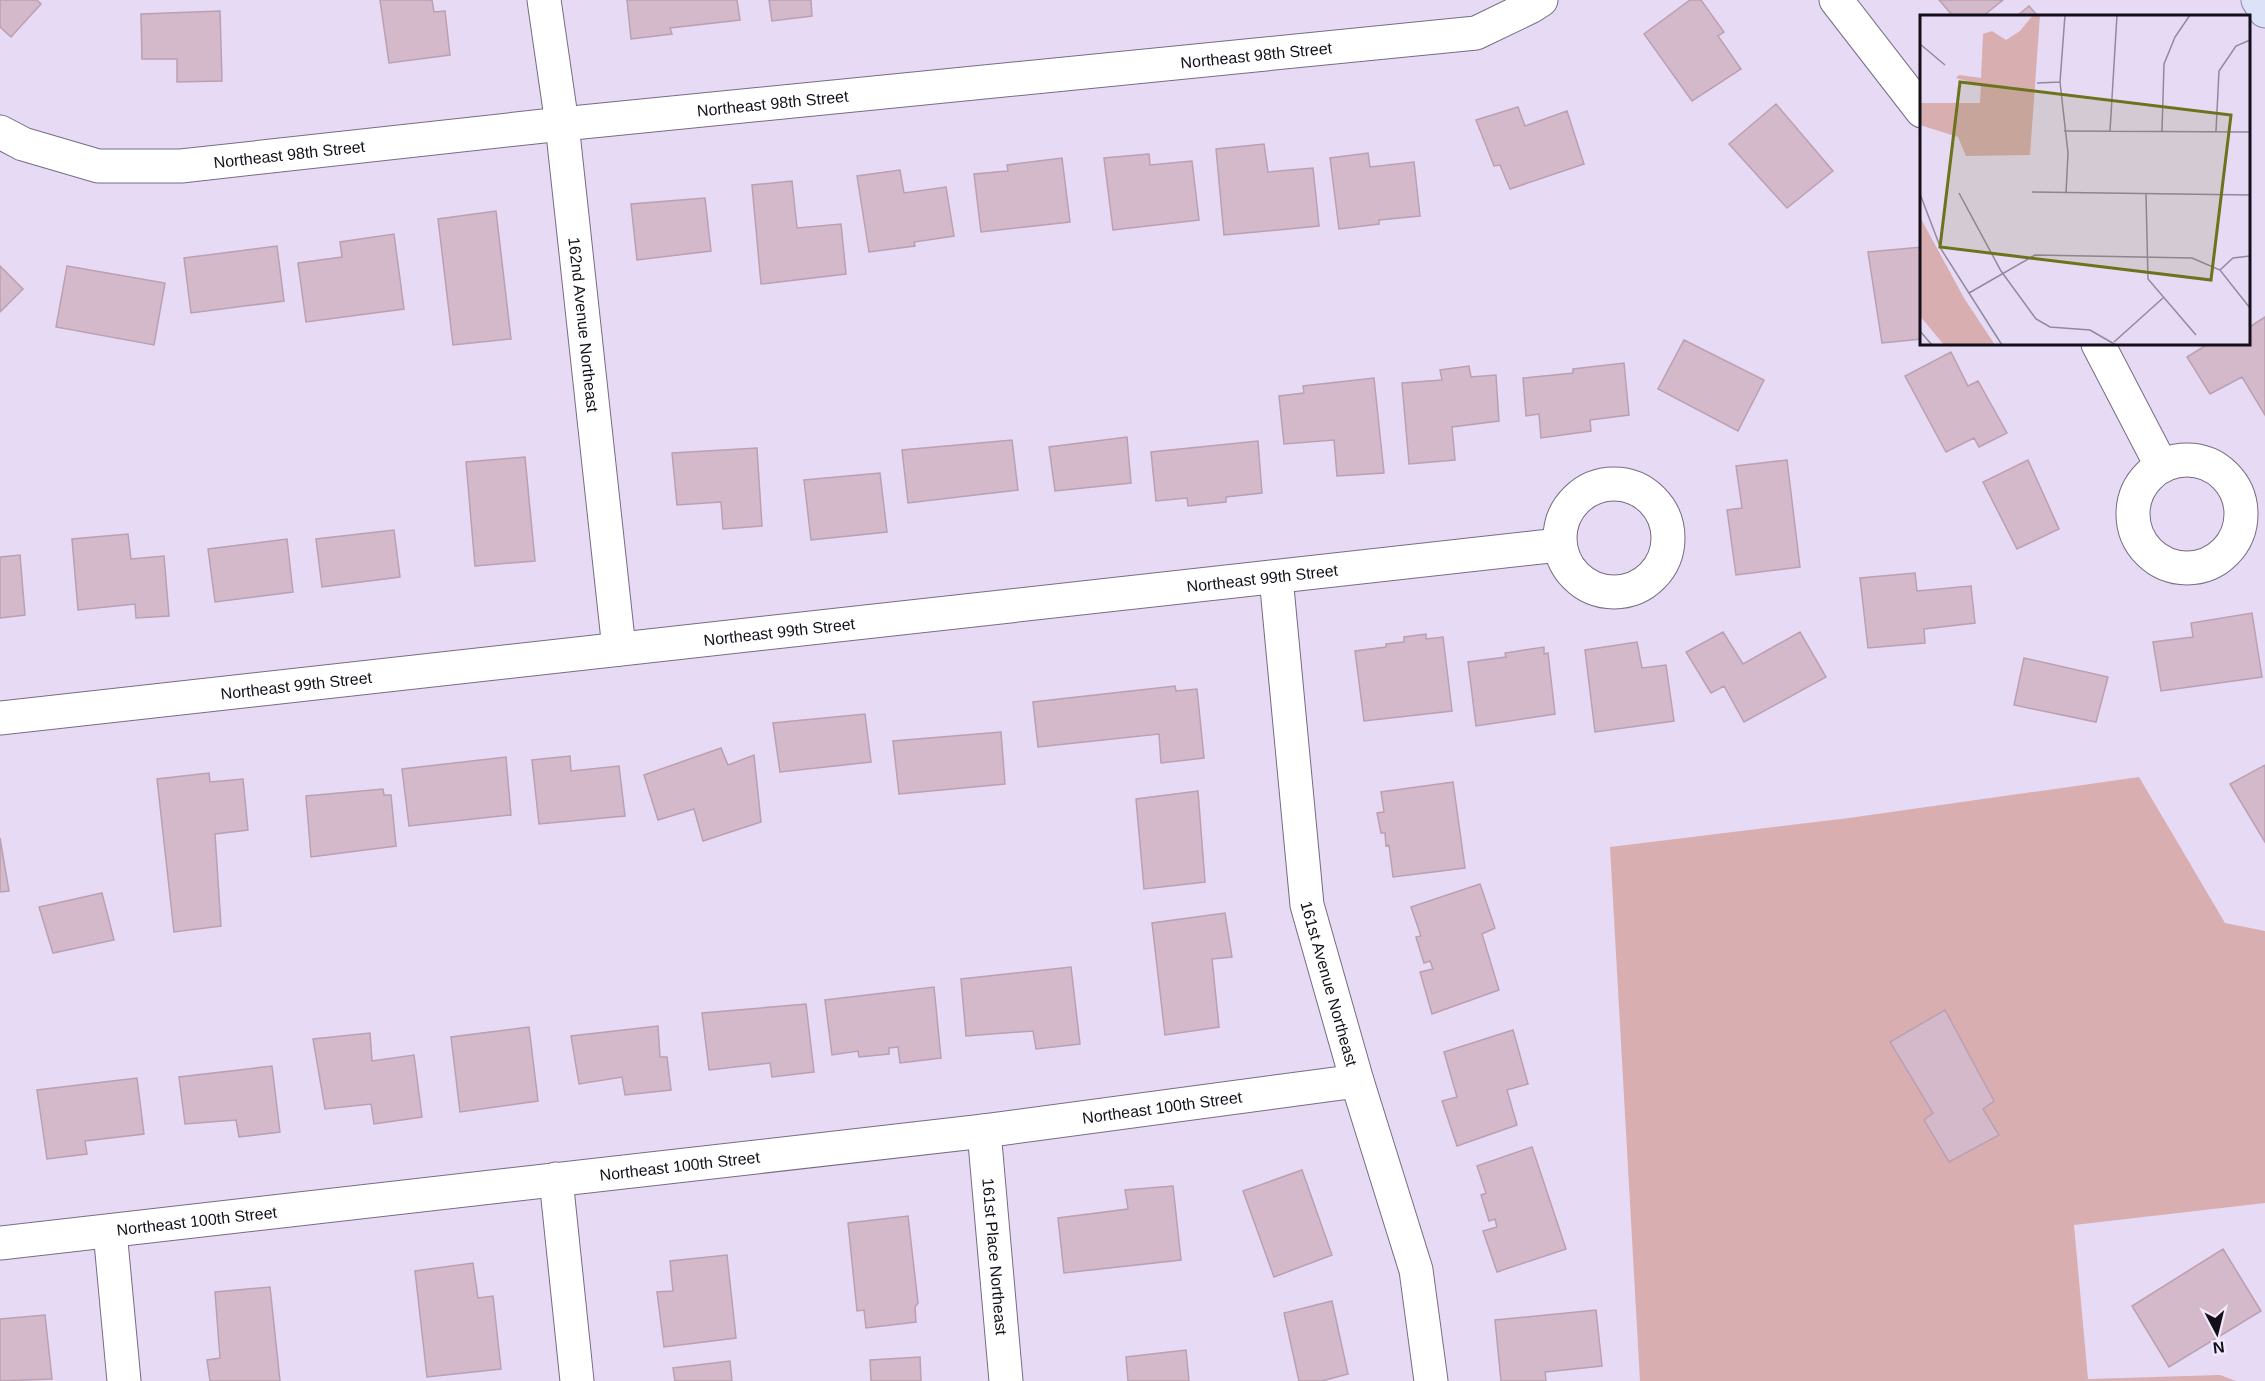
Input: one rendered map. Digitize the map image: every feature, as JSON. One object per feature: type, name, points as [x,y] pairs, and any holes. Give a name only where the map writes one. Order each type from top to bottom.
[{"type":"main road","points":[[2259,0],[2265,11]]},
{"type":"street","name":"162nd Avenue Northeast","points":[[544,0],[562,124],[619,648]]},
{"type":"street","name":"Northeast 98th Street","points":[[0,132],[23,144],[98,166],[181,165],[562,124],[1476,33],[1541,0]]},
{"type":"street","points":[[1836,0],[1920,108]]},
{"type":"street","points":[[2099,345],[2161,465]]},
{"type":"street","name":"Northeast 99th Street","points":[[0,718],[1559,545]]},
{"type":"street","name":"161st Avenue Northeast","points":[[1276,577],[1307,905],[1357,1081],[1416,1270],[1431,1381]]},
{"type":"street","name":"Northeast 100th Street","points":[[0,1243],[984,1131],[1357,1081]]},
{"type":"street","name":"161st Place Northeast","points":[[984,1131],[1006,1381]]},
{"type":"street","points":[[556,1179],[577,1381]]},
{"type":"street","points":[[110,1231],[124,1381]]},
{"type":"shaded area","points":[[2139,777],[2225,923],[2265,931],[2265,1203],[2074,1225],[2088,1379],[2220,1375],[2236,1381],[1640,1381],[1610,847],[1849,818]]},
{"type":"building","points":[[0,0],[37,0],[41,4],[11,37],[0,27]]},
{"type":"building","points":[[380,0],[432,0],[434,12],[445,11],[450,55],[389,63]]},
{"type":"building","points":[[627,0],[737,0],[740,20],[670,28],[672,34],[631,39]]},
{"type":"building","points":[[769,0],[811,0],[812,16],[772,21]]},
{"type":"building","points":[[1690,0],[1701,0],[1724,32],[1718,36],[1741,69],[1692,101],[1644,34]]},
{"type":"building","points":[[1939,0],[2003,0],[1984,15],[1952,15]]},
{"type":"building","points":[[2029,6],[2037,15],[2018,15]]},
{"type":"building","points":[[220,11],[222,81],[177,82],[177,59],[142,59],[141,14]]},
{"type":"building","points":[[1776,104],[1833,171],[1787,208],[1729,144]]},
{"type":"building","points":[[1518,107],[1525,126],[1567,111],[1584,164],[1510,189],[1500,165],[1494,166],[1476,120]]},
{"type":"building","points":[[1264,144],[1268,172],[1313,168],[1319,226],[1224,235],[1216,149]]},
{"type":"building","points":[[1368,153],[1370,167],[1414,162],[1420,216],[1379,220],[1379,224],[1339,229],[1330,158]]},
{"type":"building","points":[[1149,154],[1150,165],[1192,161],[1199,220],[1113,230],[1104,158]]},
{"type":"building","points":[[1062,158],[1070,222],[981,232],[974,174],[1008,171],[1007,165]]},
{"type":"building","points":[[900,170],[904,193],[946,187],[954,236],[914,242],[915,246],[869,252],[857,176]]},
{"type":"building","points":[[792,181],[797,228],[841,224],[846,274],[761,284],[752,185]]},
{"type":"building","points":[[705,198],[711,251],[637,260],[631,204]]},
{"type":"building","points":[[496,211],[511,339],[453,345],[438,219]]},
{"type":"building","points":[[394,234],[404,309],[306,322],[298,263],[342,257],[340,242]]},
{"type":"building","points":[[277,246],[284,301],[191,313],[184,258]]},
{"type":"building","points":[[1920,247],[1920,339],[1882,343],[1868,252]]},
{"type":"building","points":[[0,266],[23,289],[0,312]]},
{"type":"building","points":[[67,266],[165,283],[154,345],[56,327]]},
{"type":"building","points":[[2265,317],[2265,415],[2242,377],[2210,394],[2187,357],[2206,345],[2250,345],[2250,327]]},
{"type":"building","points":[[1684,340],[1764,380],[1738,431],[1658,389]]},
{"type":"building","points":[[1951,352],[1968,386],[1978,381],[2007,433],[1979,447],[1974,438],[1946,452],[1905,376]]},
{"type":"building","points":[[1624,363],[1629,415],[1590,420],[1591,431],[1541,438],[1539,414],[1526,416],[1523,378],[1573,373],[1573,369]]},
{"type":"building","points":[[1469,366],[1471,377],[1496,375],[1499,421],[1452,427],[1455,460],[1409,464],[1402,383],[1442,380],[1440,370]]},
{"type":"building","points":[[1374,378],[1384,473],[1337,476],[1334,440],[1284,444],[1279,396],[1304,393],[1303,386]]},
{"type":"building","points":[[1127,437],[1131,483],[1055,491],[1049,447]]},
{"type":"building","points":[[1012,440],[1018,490],[908,503],[902,450]]},
{"type":"building","points":[[1258,441],[1262,493],[1226,497],[1226,502],[1188,506],[1187,498],[1156,501],[1151,452]]},
{"type":"building","points":[[757,448],[762,526],[723,529],[721,502],[677,505],[672,453]]},
{"type":"building","points":[[525,457],[535,561],[475,566],[466,462]]},
{"type":"building","points":[[1787,460],[1800,567],[1736,575],[1727,510],[1742,508],[1736,466]]},
{"type":"building","points":[[2028,460],[2059,529],[2017,549],[1983,482]]},
{"type":"building","points":[[880,473],[887,532],[811,540],[804,480]]},
{"type":"building","points":[[394,530],[400,577],[322,587],[316,539]]},
{"type":"building","points":[[128,534],[131,559],[164,556],[169,616],[136,618],[135,604],[78,610],[72,539]]},
{"type":"building","points":[[287,539],[293,592],[215,602],[208,549]]},
{"type":"building","points":[[20,555],[25,615],[0,618],[0,557]]},
{"type":"building","points":[[1915,573],[1917,591],[1971,586],[1975,623],[1924,629],[1925,643],[1868,648],[1860,578]]},
{"type":"building","points":[[2252,613],[2262,677],[2161,691],[2153,642],[2193,637],[2191,623]]},
{"type":"building","points":[[1723,632],[1743,664],[1800,632],[1826,677],[1744,722],[1724,686],[1711,693],[1686,652]]},
{"type":"building","points":[[1426,634],[1426,639],[1443,637],[1452,711],[1364,721],[1355,651],[1386,647],[1386,644],[1404,642],[1404,637]]},
{"type":"building","points":[[1637,642],[1642,668],[1666,665],[1674,721],[1595,732],[1585,650]]},
{"type":"building","points":[[1544,647],[1544,654],[1548,653],[1555,714],[1476,726],[1468,662],[1506,657],[1505,653]]},
{"type":"building","points":[[2024,658],[2108,677],[2096,722],[2014,705]]},
{"type":"building","points":[[1175,686],[1176,691],[1197,689],[1204,758],[1161,763],[1159,734],[1038,747],[1033,702]]},
{"type":"building","points":[[865,714],[871,762],[780,772],[773,723]]},
{"type":"building","points":[[1001,732],[1005,784],[899,794],[893,741]]},
{"type":"building","points":[[721,748],[728,765],[754,755],[761,822],[703,841],[694,809],[658,820],[644,775]]},
{"type":"building","points":[[570,756],[571,771],[619,766],[625,816],[539,824],[532,760]]},
{"type":"building","points":[[506,757],[511,815],[409,826],[402,769]]},
{"type":"building","points":[[2265,765],[2265,842],[2230,784]]},
{"type":"building","points":[[209,773],[210,782],[243,779],[248,830],[215,834],[221,926],[174,932],[157,779]]},
{"type":"building","points":[[1453,782],[1465,868],[1393,877],[1389,845],[1386,846],[1385,833],[1381,833],[1377,813],[1384,812],[1381,792]]},
{"type":"building","points":[[383,789],[384,795],[391,795],[396,846],[311,857],[306,796]]},
{"type":"building","points":[[1198,791],[1205,882],[1144,889],[1136,799]]},
{"type":"building","points":[[0,838],[9,891],[0,892]]},
{"type":"building","points":[[1480,884],[1495,928],[1482,934],[1499,990],[1432,1014],[1420,972],[1433,969],[1430,961],[1424,963],[1416,937],[1421,936],[1411,907]]},
{"type":"building","points":[[102,893],[114,940],[53,953],[39,907]]},
{"type":"building","points":[[1225,913],[1232,957],[1212,959],[1219,1027],[1165,1035],[1152,923]]},
{"type":"building","points":[[1071,967],[1080,1044],[1036,1049],[1033,1031],[966,1036],[961,979]]},
{"type":"building","points":[[934,987],[941,1058],[900,1063],[898,1047],[889,1048],[889,1054],[859,1057],[858,1051],[832,1055],[825,1000]]},
{"type":"building","points":[[806,1004],[814,1072],[772,1077],[770,1063],[709,1070],[702,1013]]},
{"type":"building","points":[[1945,1010],[1994,1101],[1983,1109],[1999,1135],[1949,1162],[1924,1120],[1933,1113],[1890,1042]]},
{"type":"building","points":[[658,1026],[660,1057],[667,1057],[671,1090],[625,1095],[622,1077],[579,1084],[571,1036]]},
{"type":"building","points":[[529,1027],[538,1101],[460,1112],[451,1037]]},
{"type":"building","points":[[1513,1030],[1528,1084],[1507,1090],[1517,1125],[1457,1146],[1442,1101],[1457,1097],[1444,1052]]},
{"type":"building","points":[[370,1033],[372,1061],[414,1055],[422,1117],[374,1124],[371,1104],[325,1109],[313,1039]]},
{"type":"building","points":[[272,1066],[280,1132],[239,1137],[236,1120],[185,1124],[179,1077]]},
{"type":"building","points":[[137,1078],[144,1134],[85,1141],[87,1154],[47,1159],[37,1090]]},
{"type":"building","points":[[1532,1147],[1566,1249],[1497,1272],[1483,1231],[1497,1227],[1495,1219],[1489,1221],[1481,1195],[1486,1193],[1477,1166]]},
{"type":"building","points":[[1302,1170],[1332,1255],[1274,1277],[1243,1191]]},
{"type":"building","points":[[1173,1186],[1181,1260],[1064,1273],[1058,1218],[1128,1209],[1125,1190]]},
{"type":"building","points":[[908,1216],[918,1303],[915,1307],[916,1322],[866,1328],[864,1310],[857,1311],[848,1223]]},
{"type":"building","points":[[2223,1249],[2261,1311],[2169,1367],[2132,1306]]},
{"type":"building","points":[[727,1255],[736,1338],[664,1347],[657,1292],[673,1291],[670,1261]]},
{"type":"building","points":[[473,1263],[478,1298],[493,1296],[501,1369],[427,1377],[415,1271]]},
{"type":"building","points":[[270,1287],[280,1381],[210,1381],[207,1360],[220,1358],[215,1292]]},
{"type":"building","points":[[1332,1301],[1348,1374],[1322,1381],[1299,1381],[1284,1313]]},
{"type":"building","points":[[1596,1310],[1602,1366],[1545,1372],[1546,1381],[1501,1381],[1495,1320]]},
{"type":"building","points":[[45,1315],[52,1379],[0,1381],[0,1319]]},
{"type":"building","points":[[1186,1350],[1189,1381],[1128,1381],[1126,1357]]},
{"type":"building","points":[[920,1357],[921,1381],[871,1381],[870,1360]]},
{"type":"building","points":[[730,1361],[732,1381],[675,1381],[673,1368]]}]
